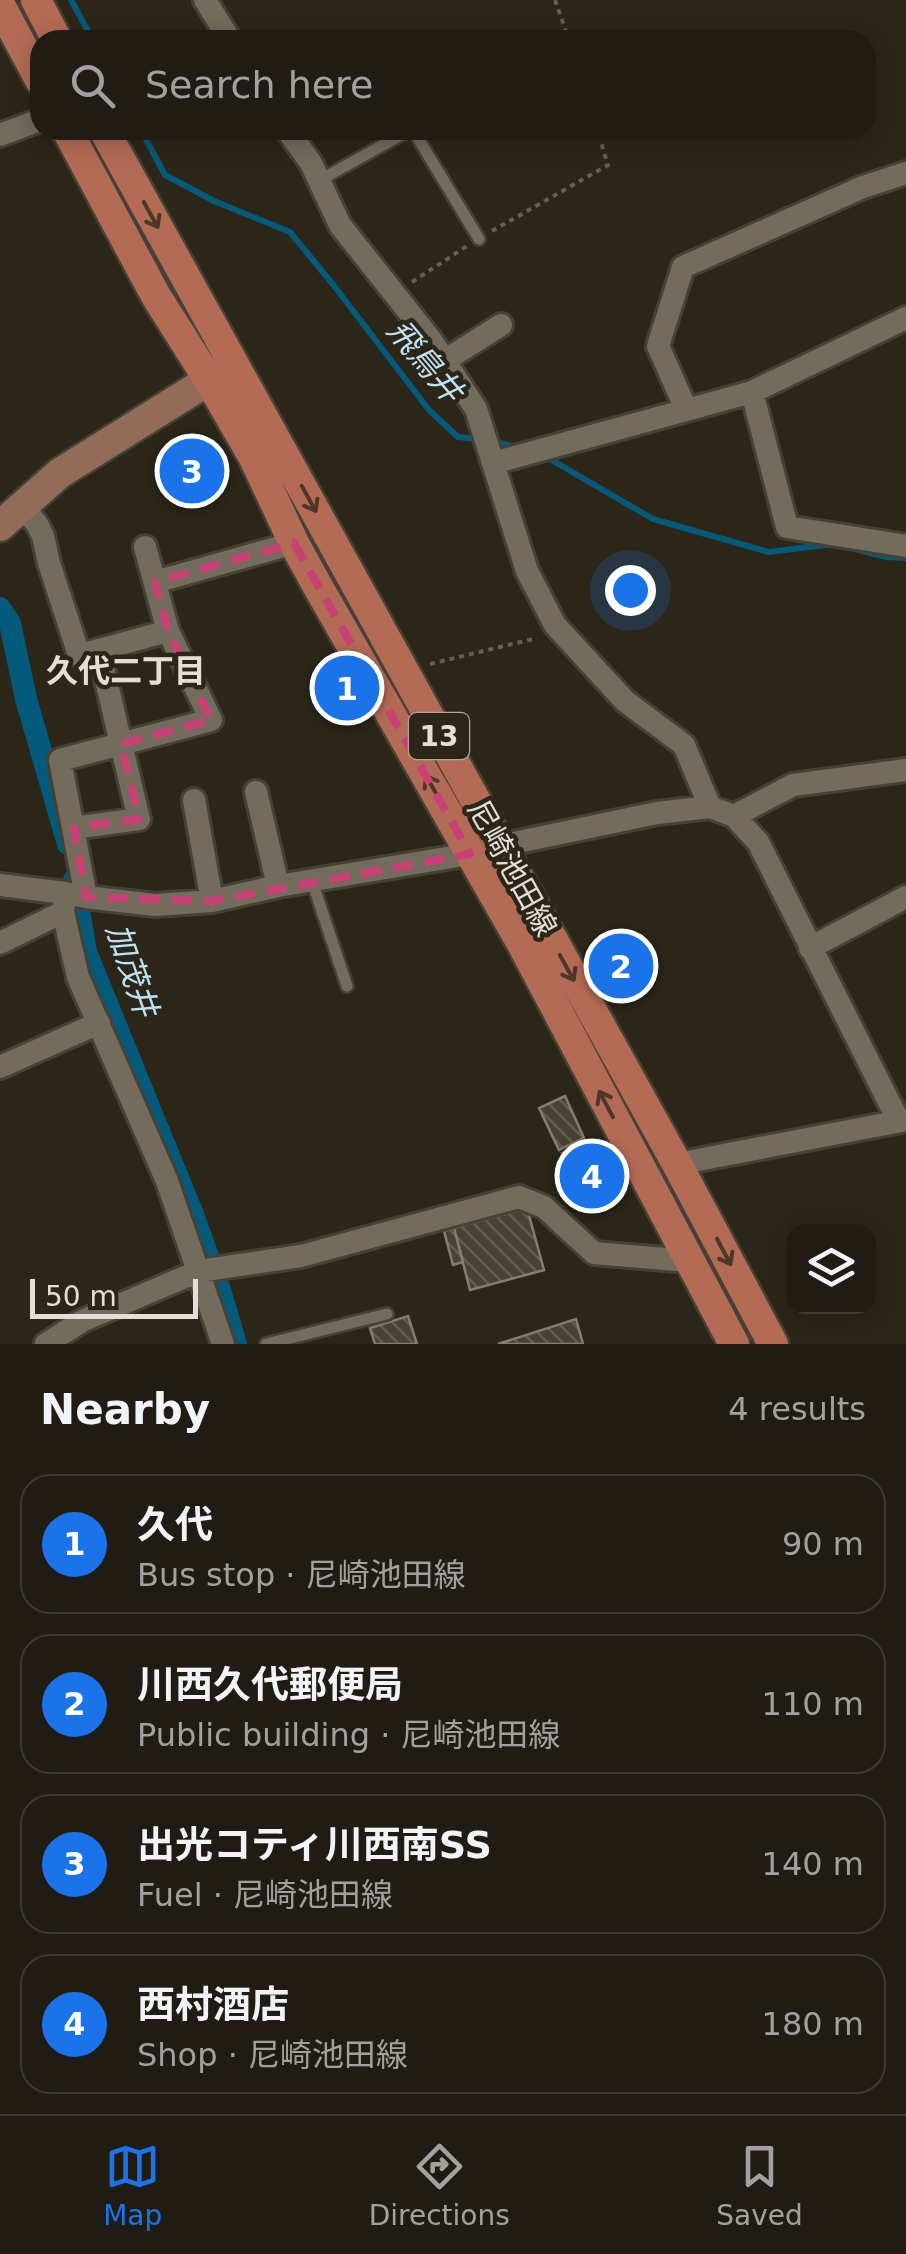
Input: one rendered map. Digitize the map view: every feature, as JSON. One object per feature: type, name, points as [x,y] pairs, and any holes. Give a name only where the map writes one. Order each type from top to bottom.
[{"type":"main road","points":[[36,0],[52,30]]},
{"type":"main road","points":[[0,5],[30,61]]},
{"type":"main road","name":"尼崎池田線","points":[[72,140],[156,296],[254,458],[294,543],[677,1164],[773,1344]]},
{"type":"main road","name":"尼崎池田線","points":[[110,140],[238,370],[485,850],[521,942],[734,1344]]},
{"type":"street","points":[[208,1],[224,30]]},
{"type":"street","points":[[0,135],[30,124]]},
{"type":"street","points":[[294,140],[311,163],[340,225],[396,294],[476,409],[528,572],[555,625],[625,701],[684,745],[710,806]]},
{"type":"street","points":[[686,409],[658,346],[682,267],[863,187],[906,173]]},
{"type":"street","points":[[493,464],[752,392],[906,318]]},
{"type":"street","points":[[444,361],[502,326]]},
{"type":"street","points":[[11,516],[60,473],[209,380],[238,370]]},
{"type":"street","points":[[752,392],[788,527],[906,546]]},
{"type":"street","points":[[11,516],[37,524],[43,536],[79,656],[168,631]]},
{"type":"street","points":[[155,582],[294,543]]},
{"type":"street","points":[[145,547],[168,631],[211,720],[60,760],[74,828],[71,901],[78,976],[167,1181],[222,1344]]},
{"type":"street","points":[[74,828],[139,820],[99,650]]},
{"type":"street","points":[[734,816],[794,785],[906,770]]},
{"type":"street","points":[[256,792],[278,886]]},
{"type":"street","points":[[194,800],[212,901]]},
{"type":"street","points":[[0,885],[71,901],[155,905],[212,901],[657,813],[710,806],[734,816],[758,842],[902,1120],[677,1164]]},
{"type":"street","points":[[810,948],[906,897]]},
{"type":"street","points":[[0,943],[71,901]]},
{"type":"street","points":[[0,1068],[99,1024]]},
{"type":"street","points":[[46,1344],[82,1321],[198,1271],[301,1256],[519,1197],[544,1208],[594,1253],[689,1261]]},
{"type":"lane","points":[[320,180],[393,140]]},
{"type":"lane","points":[[417,140],[478,239]]},
{"type":"lane","points":[[312,881],[347,986]]},
{"type":"lane","points":[[266,1344],[388,1314]]},
{"type":"path","points":[[555,0],[566,30]]},
{"type":"path","points":[[396,294],[478,239],[608,166],[600,140]]},
{"type":"path","points":[[424,665],[562,632]]},
{"type":"highlighted area","points":[[294,543],[470,854],[212,901],[86,897],[74,828],[139,819],[121,744],[211,720],[168,631],[155,582]]},
{"type":"building","points":[[565,1096],[584,1138],[559,1150],[539,1108]]},
{"type":"building","points":[[590,1140],[598,1157],[571,1172],[562,1153]]},
{"type":"building","points":[[527,1208],[544,1270],[470,1290],[454,1228]]},
{"type":"building","points":[[454,1228],[463,1262],[453,1265],[444,1231]]},
{"type":"building","points":[[408,1316],[417,1344],[375,1344],[370,1328]]},
{"type":"building","points":[[576,1319],[583,1344],[498,1344]]},
{"type":"waterway","name":"飛鳥井","points":[[71,0],[88,30]]},
{"type":"waterway","name":"飛鳥井","points":[[146,140],[165,175],[214,201],[290,232],[429,410],[458,437],[478,439]]},
{"type":"waterway","name":"飛鳥井","points":[[490,441],[517,447]]},
{"type":"waterway","name":"飛鳥井","points":[[543,455],[653,519],[769,552],[833,544]]},
{"type":"waterway","name":"飛鳥井","points":[[850,548],[906,558]]},
{"type":"waterway","name":"加茂井","points":[[0,608],[10,623],[26,699],[68,844]]},
{"type":"waterway","name":"加茂井","points":[[74,880],[86,952],[194,1217],[236,1344]]},
{"type":"place","name":"出光コティ川西南SS","points":[[192,471]]},
{"type":"place","name":"久代","points":[[347,688]]},
{"type":"place","name":"川西久代郵便局","points":[[621,966]]},
{"type":"place","name":"西村酒店","points":[[592,1176]]},
{"type":"district","name":"久代二丁目","points":[[126,671]]}]
